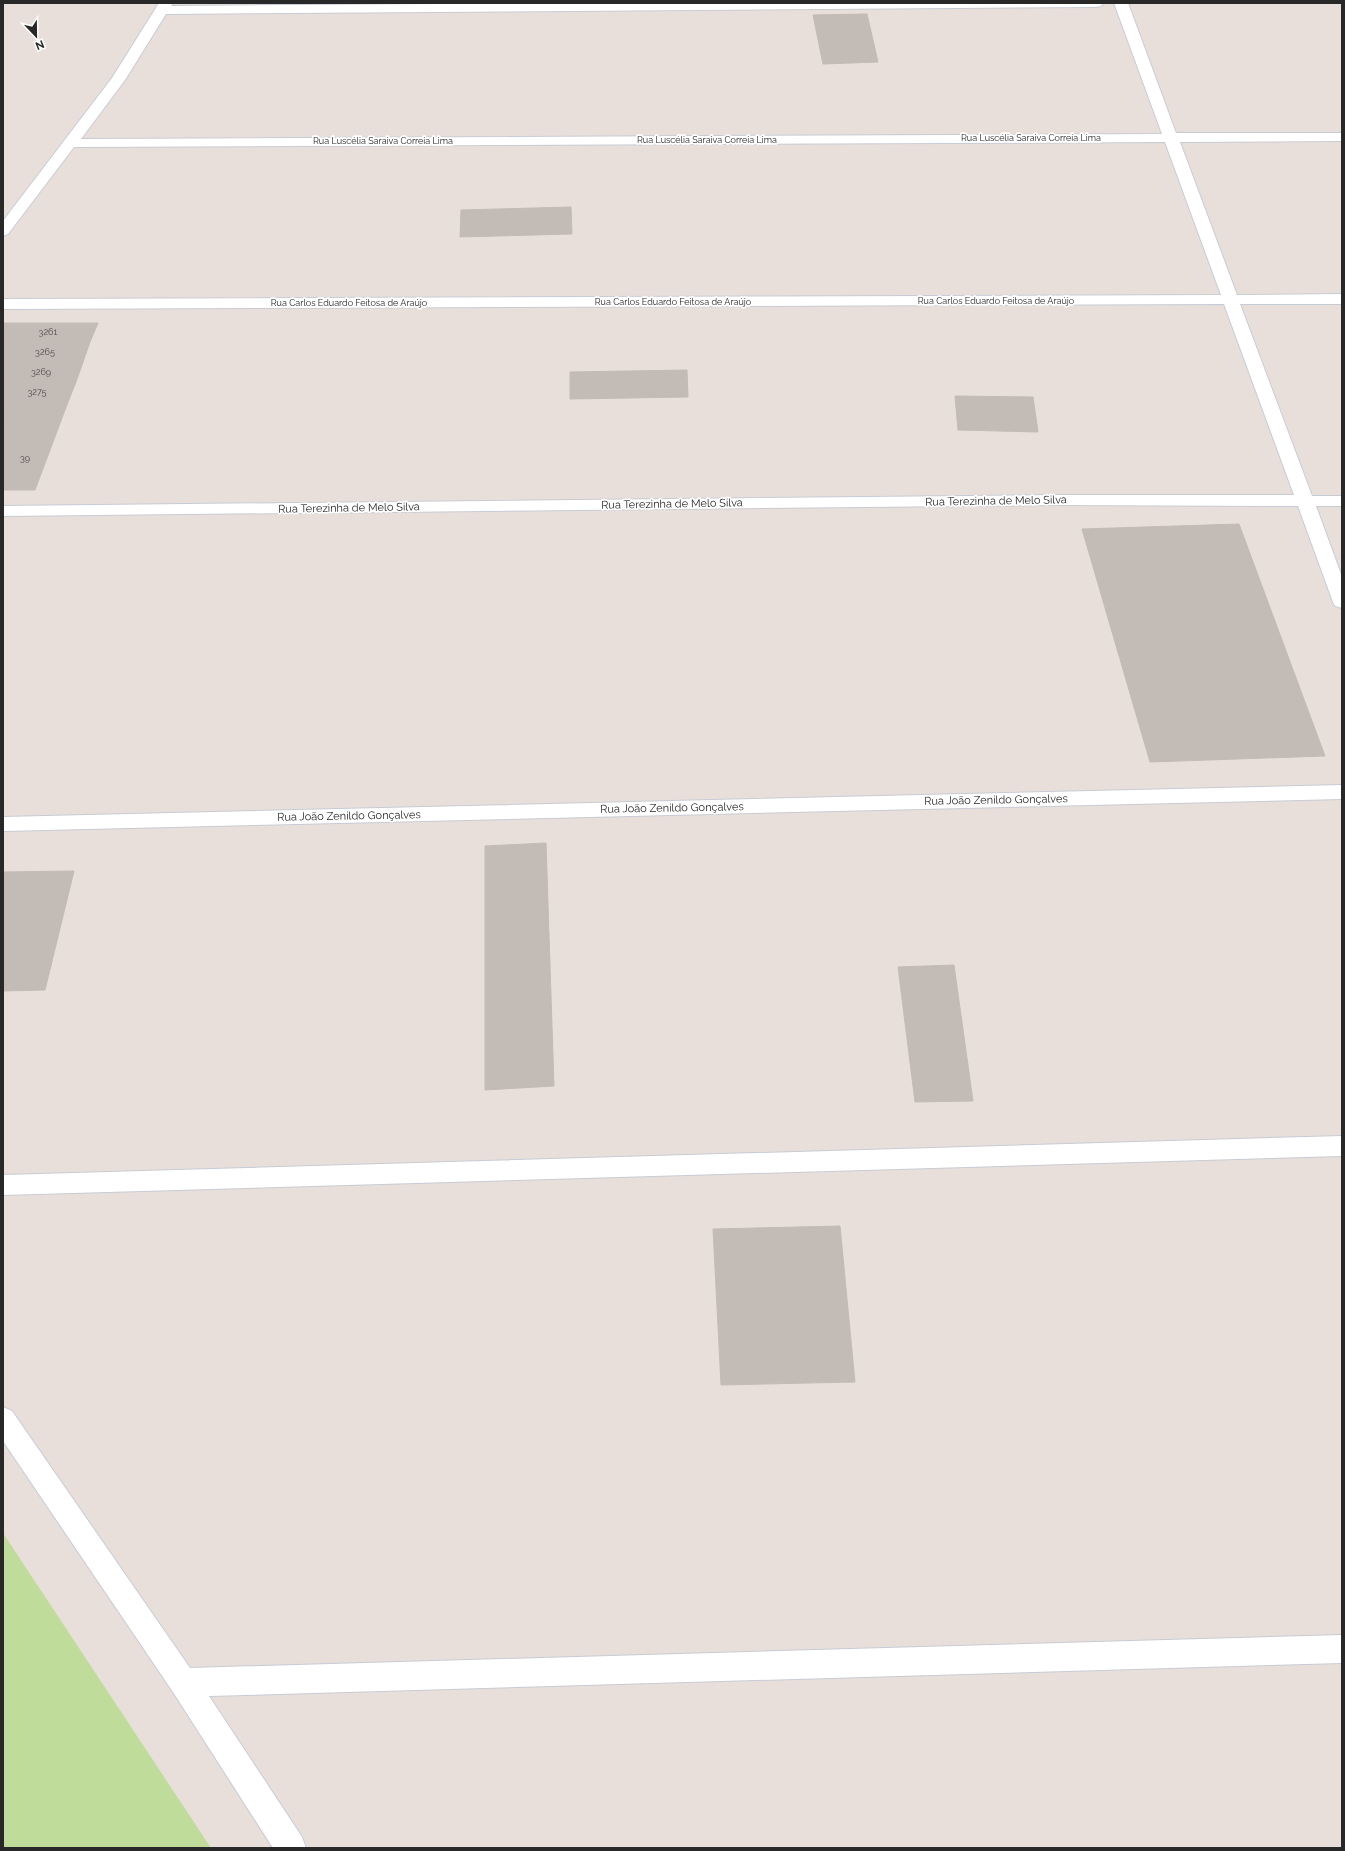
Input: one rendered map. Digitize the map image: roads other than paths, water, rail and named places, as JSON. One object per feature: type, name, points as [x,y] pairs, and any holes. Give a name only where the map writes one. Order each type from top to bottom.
[{"type":"street","points":[[3,231],[118,80],[164,6],[1096,3]]},
{"type":"street","points":[[1121,3],[1342,602]]},
{"type":"street","name":"Rua Luscélia Saraiva Correia Lima","points":[[71,143],[1342,137]]},
{"type":"street","name":"Rua Carlos Eduardo Feitosa de Araújo","points":[[3,304],[1342,299]]},
{"type":"street","name":"Rua Terezinha de Melo Silva","points":[[3,511],[1055,500],[1342,501]]},
{"type":"street","name":"Rua João Zenildo Gonçalves","points":[[3,824],[1342,792]]},
{"type":"street","points":[[3,1185],[1342,1146]]},
{"type":"street","points":[[3,1419],[183,1682],[291,1848]]},
{"type":"street","points":[[183,1682],[1342,1649]]}]
